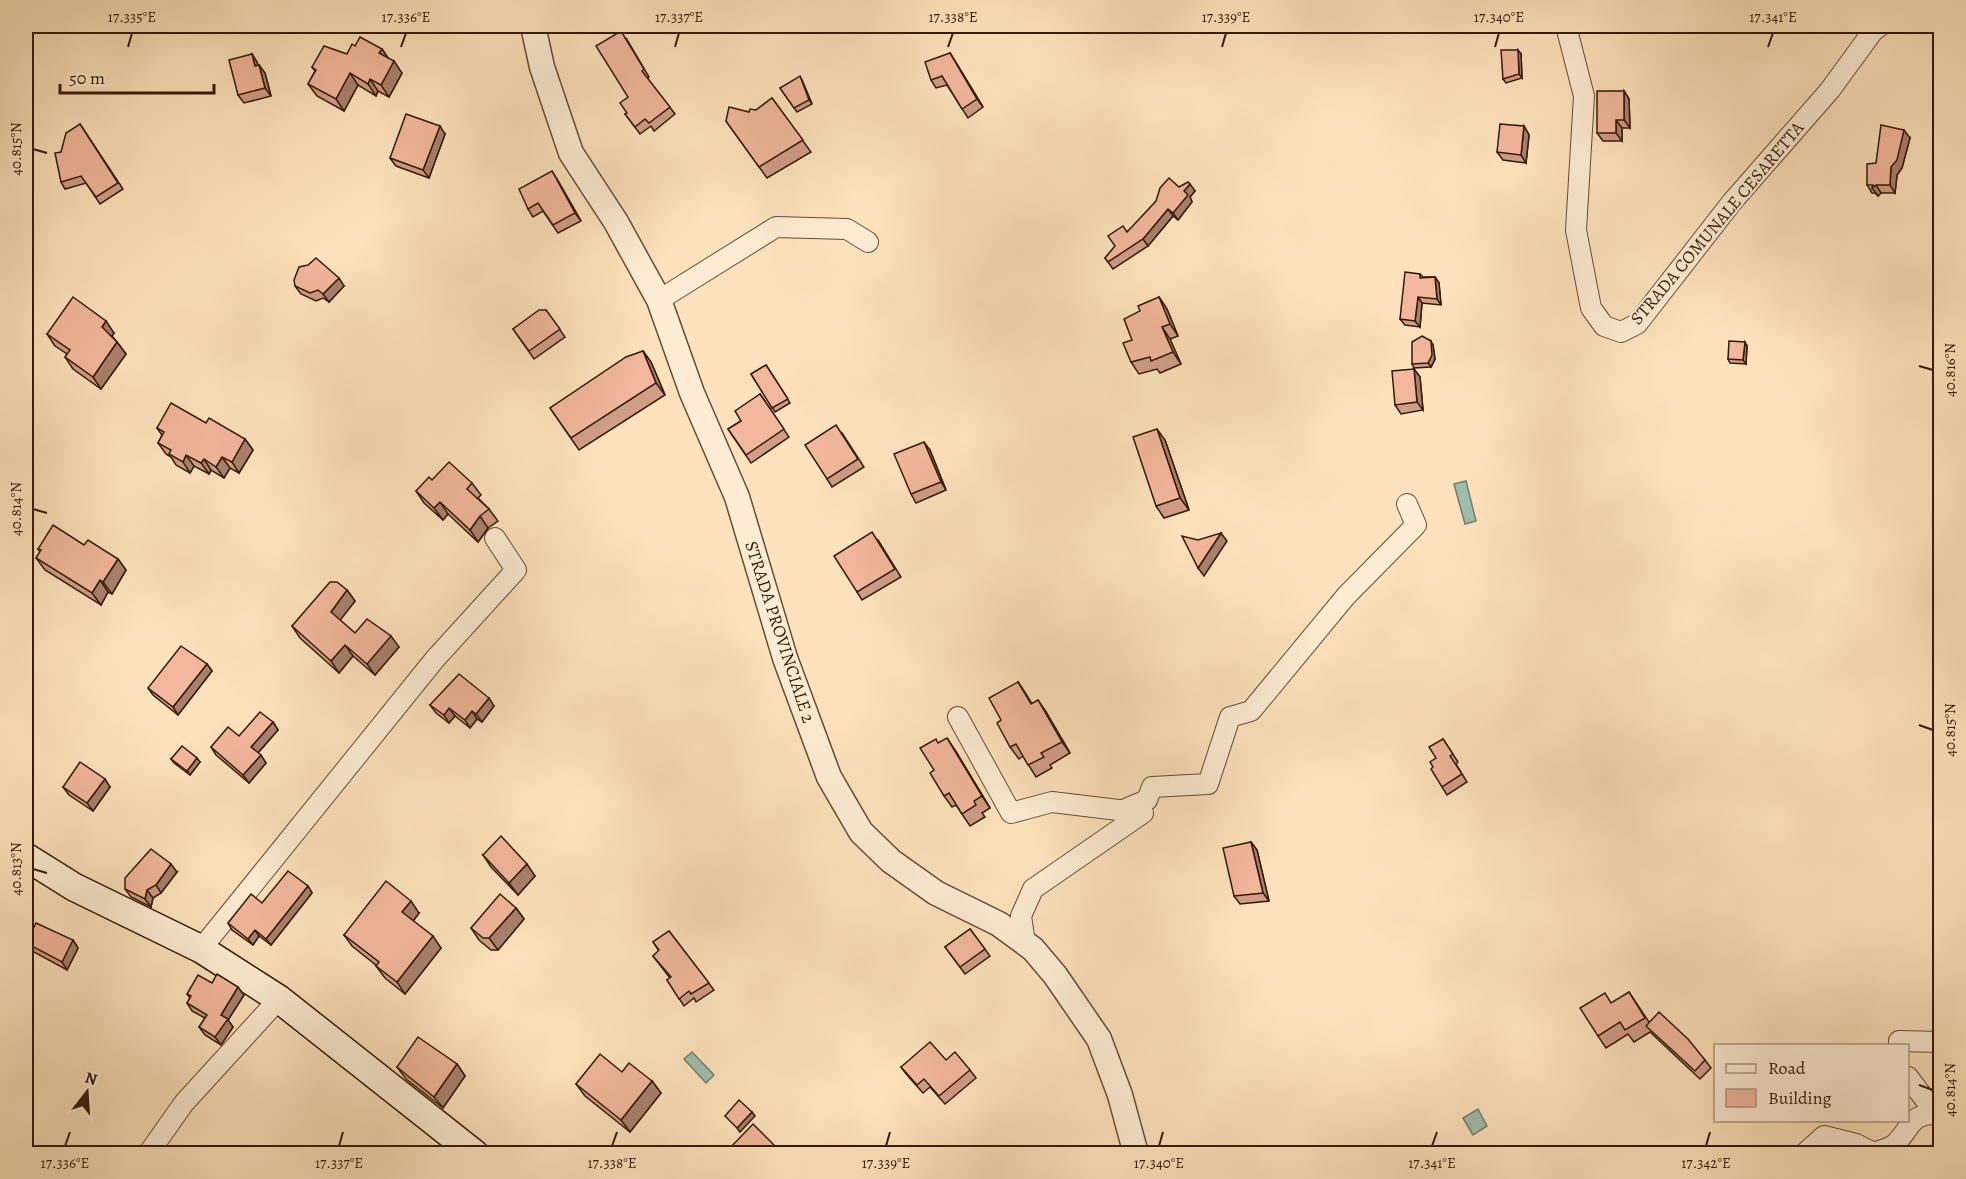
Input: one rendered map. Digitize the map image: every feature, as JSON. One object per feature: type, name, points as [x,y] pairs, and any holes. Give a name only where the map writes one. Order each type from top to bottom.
[{"type":"main road","points":[[26,857],[74,887],[201,949],[279,999],[475,1154]]},
{"type":"street","name":"STRADA PROVINCIALE 2","points":[[533,26],[542,67],[571,153],[616,222],[659,300],[692,393],[737,497],[785,657],[829,777],[861,832],[891,861],[936,893],[999,924],[1033,949],[1055,975],[1099,1039],[1120,1095],[1136,1154]]},
{"type":"street","name":"STRADA COMUNALE CESARETTA","points":[[1566,26],[1584,96],[1576,230],[1592,308],[1604,326],[1621,332],[1637,324],[1732,202],[1830,90],[1873,31],[1880,26]]},
{"type":"street","points":[[659,300],[776,227],[847,229],[868,242]]},
{"type":"street","points":[[1121,811],[1147,800],[1152,787],[1208,784],[1230,717],[1251,711],[1346,596],[1416,525],[1407,504]]},
{"type":"street","points":[[201,949],[435,659],[516,570],[495,537]]},
{"type":"street","points":[[958,717],[1011,813],[1052,802],[1143,813],[1033,889],[1021,916],[1025,943]]},
{"type":"street","points":[[148,1154],[184,1103],[279,999]]},
{"type":"street","points":[[1899,1044],[1899,1041],[1941,1042]]},
{"type":"street","points":[[1909,1078],[1938,1114]]},
{"type":"street","points":[[1804,1154],[1824,1136],[1856,1144],[1874,1153],[1895,1144],[1906,1126],[1924,1114],[1938,1114]]},
{"type":"shaded area","points":[[1466,481],[1476,521],[1465,524],[1454,484]]},
{"type":"shaded area","points":[[692,1052],[714,1075],[706,1083],[684,1059]]},
{"type":"shaded area","points":[[1478,1109],[1487,1126],[1473,1135],[1463,1118]]},
{"type":"building","points":[[621,31],[644,69],[642,71],[670,107],[649,123],[645,119],[635,127],[620,103],[628,97],[596,46]]},
{"type":"building","points":[[360,37],[382,49],[379,53],[394,61],[381,85],[370,79],[368,84],[350,73],[336,99],[308,84],[316,70],[312,67],[324,46],[347,54],[352,44],[355,46]]},
{"type":"building","points":[[1501,50],[1518,50],[1519,74],[1503,79]]},
{"type":"building","points":[[950,53],[977,99],[962,109],[942,76],[931,80],[925,62]]},
{"type":"building","points":[[252,54],[255,66],[259,65],[265,88],[238,95],[229,60]]},
{"type":"building","points":[[800,76],[809,100],[794,108],[780,88]]},
{"type":"building","points":[[1597,91],[1624,91],[1624,120],[1616,120],[1616,133],[1597,133]]},
{"type":"building","points":[[772,98],[803,140],[759,167],[726,121],[729,107],[749,112],[750,109],[756,110]]},
{"type":"building","points":[[406,114],[440,126],[423,170],[390,158]]},
{"type":"building","points":[[80,124],[118,183],[96,197],[81,176],[61,182],[55,153],[61,152],[66,133]]},
{"type":"building","points":[[1500,124],[1524,126],[1521,155],[1497,152]]},
{"type":"building","points":[[1881,125],[1904,130],[1897,160],[1891,167],[1890,185],[1876,185],[1872,188],[1873,185],[1867,185],[1867,164],[1876,163]]},
{"type":"building","points":[[552,171],[575,213],[553,225],[538,203],[528,209],[519,189]]},
{"type":"building","points":[[1169,178],[1179,187],[1188,182],[1190,184],[1184,191],[1188,195],[1173,213],[1168,209],[1143,239],[1108,262],[1105,258],[1115,246],[1108,236],[1123,226],[1127,232],[1156,201],[1160,188]]},
{"type":"building","points":[[316,258],[339,278],[323,294],[318,290],[310,293],[295,286],[294,280],[299,267],[308,265]]},
{"type":"building","points":[[1405,272],[1420,274],[1420,278],[1435,277],[1437,299],[1418,297],[1415,321],[1400,319]]},
{"type":"building","points":[[73,297],[106,321],[102,327],[117,342],[93,377],[65,357],[70,350],[47,334]]},
{"type":"building","points":[[1159,297],[1170,324],[1162,327],[1173,352],[1151,361],[1150,357],[1131,362],[1123,343],[1132,340],[1124,319],[1140,311],[1138,306]]},
{"type":"building","points":[[539,310],[546,310],[560,329],[529,351],[513,329]]},
{"type":"building","points":[[1422,336],[1431,341],[1432,355],[1428,363],[1412,364],[1412,342]]},
{"type":"building","points":[[1729,341],[1745,342],[1743,360],[1728,359]]},
{"type":"building","points":[[643,351],[656,383],[571,438],[550,408],[626,357]]},
{"type":"building","points":[[766,365],[788,399],[772,408],[751,374]]},
{"type":"building","points":[[1414,369],[1417,402],[1395,405],[1392,371]]},
{"type":"building","points":[[760,394],[784,429],[746,455],[728,429],[741,421],[735,411]]},
{"type":"building","points":[[171,403],[206,423],[209,418],[245,439],[232,462],[222,457],[216,467],[204,459],[201,463],[186,455],[183,462],[169,454],[171,450],[158,443],[164,432],[157,428]]},
{"type":"building","points":[[836,425],[858,459],[827,479],[805,445]]},
{"type":"building","points":[[1157,429],[1180,498],[1156,506],[1133,437]]},
{"type":"building","points":[[924,442],[941,482],[911,494],[894,454]]},
{"type":"building","points":[[449,462],[472,483],[467,489],[489,509],[480,516],[470,530],[440,502],[434,508],[416,491],[429,477],[432,480]]},
{"type":"building","points":[[53,525],[84,545],[88,540],[118,559],[103,582],[100,580],[92,593],[36,558],[41,550],[38,549]]},
{"type":"building","points":[[872,532],[895,569],[857,592],[834,556]]},
{"type":"building","points":[[1221,533],[1198,568],[1182,536],[1198,540]]},
{"type":"building","points":[[330,582],[337,582],[347,590],[331,612],[355,633],[367,619],[391,636],[367,664],[345,645],[331,661],[292,626]]},
{"type":"building","points":[[181,646],[207,664],[173,707],[148,688]]},
{"type":"building","points":[[459,674],[489,698],[476,714],[472,711],[465,720],[449,708],[444,715],[430,705]]},
{"type":"building","points":[[1018,682],[1031,704],[1038,700],[1062,742],[1041,753],[1044,757],[1028,765],[1016,744],[1010,747],[997,723],[1001,720],[989,698]]},
{"type":"building","points":[[260,712],[273,722],[251,747],[261,755],[243,775],[211,747],[228,727],[239,736]]},
{"type":"building","points":[[947,738],[982,796],[974,801],[976,805],[962,814],[949,793],[944,796],[930,773],[934,770],[920,748],[936,739],[938,743]]},
{"type":"building","points":[[1443,739],[1453,754],[1450,756],[1462,774],[1442,787],[1431,769],[1433,767],[1430,762],[1436,758],[1429,747]]},
{"type":"building","points":[[182,746],[197,758],[187,771],[171,759]]},
{"type":"building","points":[[80,762],[105,779],[87,803],[63,787]]},
{"type":"building","points":[[501,836],[527,864],[509,883],[483,855]]},
{"type":"building","points":[[1251,842],[1263,893],[1234,896],[1223,848]]},
{"type":"building","points":[[151,849],[171,864],[156,885],[147,890],[145,899],[125,889],[125,878]]},
{"type":"building","points":[[288,871],[308,886],[266,939],[255,930],[248,939],[228,923],[251,894],[262,903]]},
{"type":"building","points":[[386,881],[411,901],[402,912],[433,936],[397,982],[376,966],[379,962],[344,935]]},
{"type":"building","points":[[500,894],[516,908],[489,938],[483,938],[471,928]]},
{"type":"building","points":[[36,923],[73,940],[62,962],[26,943]]},
{"type":"building","points":[[970,929],[985,949],[960,967],[945,947]]},
{"type":"building","points":[[669,931],[709,983],[691,994],[689,991],[679,999],[667,980],[671,977],[653,956],[659,950],[653,942]]},
{"type":"building","points":[[217,974],[238,987],[221,1015],[228,1019],[215,1037],[199,1027],[207,1015],[187,1003],[191,996],[187,994],[198,975],[212,983]]},
{"type":"building","points":[[1629,992],[1645,1018],[1625,1030],[1620,1022],[1598,1036],[1580,1008],[1605,993],[1611,1003]]},
{"type":"building","points":[[1659,1012],[1688,1039],[1705,1060],[1695,1071],[1646,1026]]},
{"type":"building","points":[[418,1037],[457,1064],[434,1097],[397,1067]]},
{"type":"building","points":[[930,1042],[946,1060],[955,1052],[970,1070],[939,1096],[924,1079],[917,1085],[901,1067]]},
{"type":"building","points":[[600,1054],[622,1072],[629,1063],[652,1081],[621,1120],[576,1084]]},
{"type":"building","points":[[739,1100],[752,1112],[737,1128],[725,1116]]},
{"type":"building","points":[[753,1124],[783,1154],[729,1154],[727,1151]]}]
